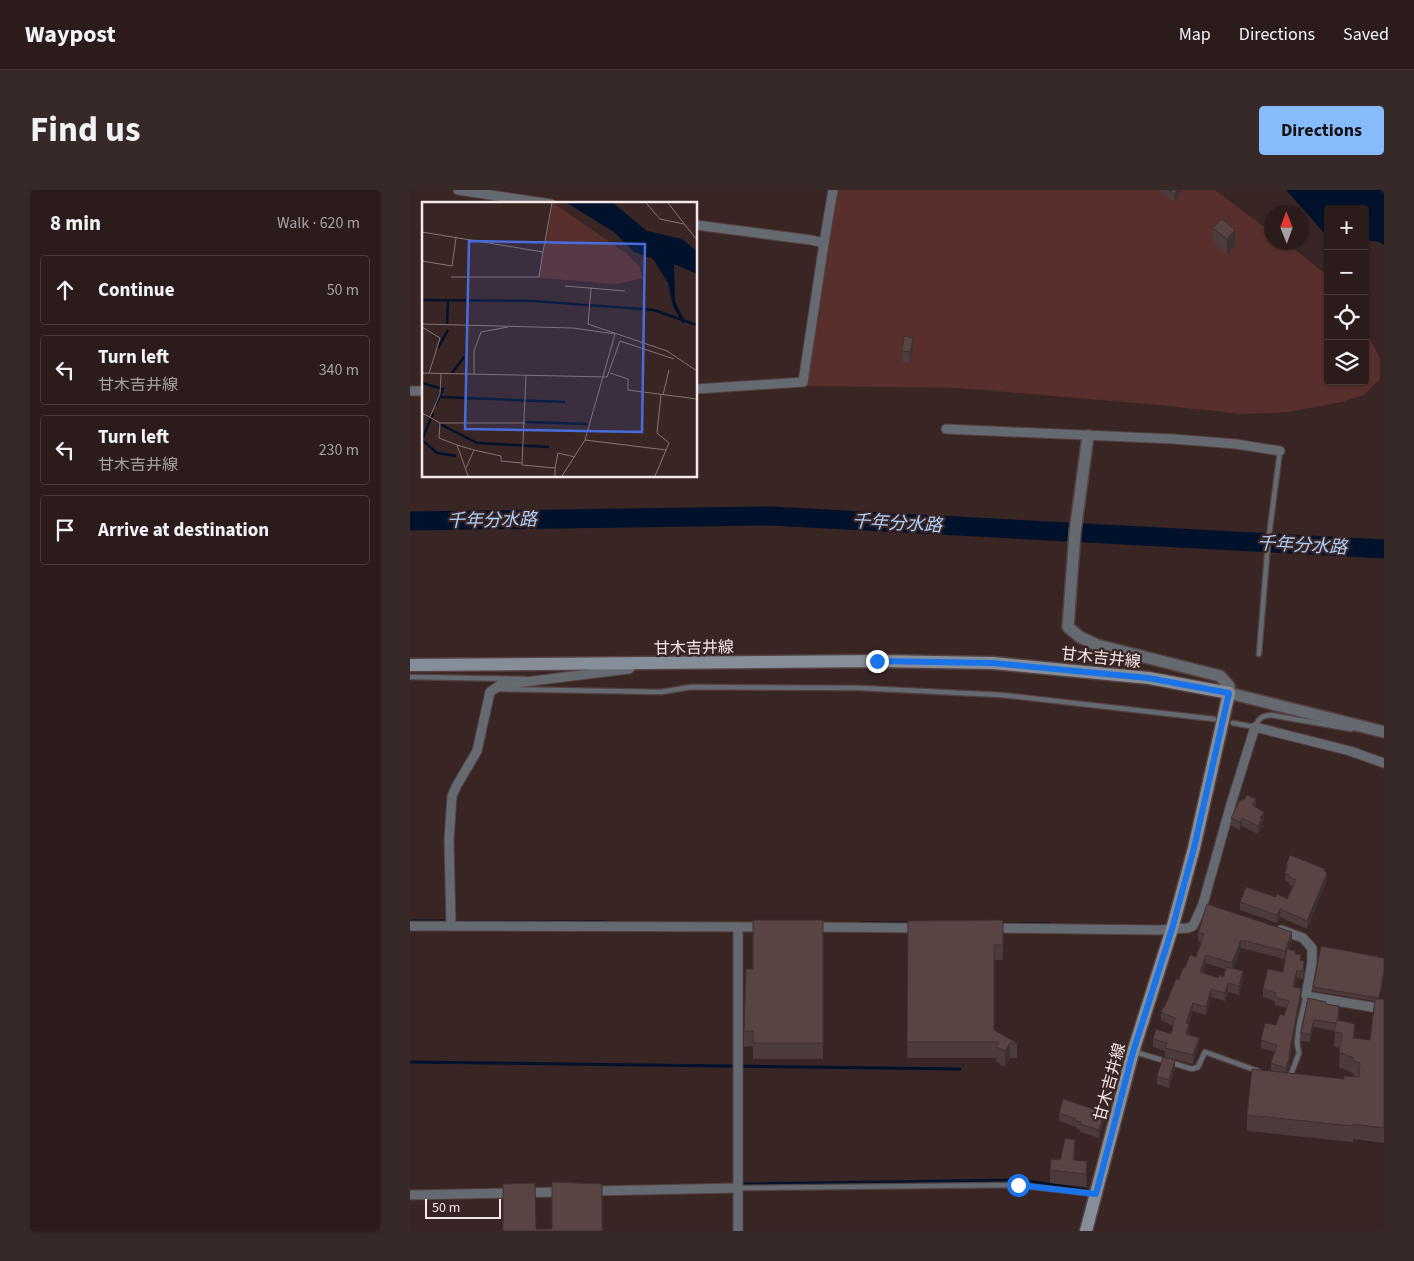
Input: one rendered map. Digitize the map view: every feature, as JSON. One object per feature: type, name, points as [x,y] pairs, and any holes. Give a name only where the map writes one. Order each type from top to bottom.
[{"type":"main road","name":"甘木吉井線","points":[[410,665],[877,661],[993,663],[1148,678],[1229,693],[1194,848],[1172,929],[1133,1052],[1086,1231]]},
{"type":"street","points":[[458,190],[538,202]]},
{"type":"street","points":[[698,389],[803,382],[834,190]]},
{"type":"street","points":[[698,225],[824,243]]},
{"type":"street","points":[[946,429],[1174,439],[1227,443],[1280,451]]},
{"type":"street","points":[[1088,436],[1075,532],[1068,627],[1080,637],[1097,645],[1220,676],[1230,686],[1229,693],[1384,733]]},
{"type":"street","points":[[451,926],[449,840],[452,796],[477,751],[490,692],[500,685],[629,669],[634,664]]},
{"type":"street","points":[[982,928],[1172,929],[1193,926],[1207,905],[1231,804],[1255,727],[1350,751],[1384,763]]},
{"type":"street","points":[[410,926],[777,927]]},
{"type":"street","points":[[738,926],[738,1231]]},
{"type":"street","points":[[806,927],[934,928]]},
{"type":"street","points":[[1275,928],[1303,938],[1312,948],[1312,962],[1306,996],[1384,1009]]},
{"type":"street","points":[[579,1191],[738,1188]]},
{"type":"street","points":[[410,1195],[569,1192]]},
{"type":"lane","points":[[1259,654],[1268,543],[1280,451]]},
{"type":"lane","points":[[410,677],[522,678],[532,681]]},
{"type":"lane","points":[[495,689],[661,692],[692,687],[860,688],[1002,696],[1214,719]]},
{"type":"lane","points":[[1233,723],[1255,727],[1263,716],[1271,715],[1384,733]]},
{"type":"lane","points":[[1286,1081],[1289,1079],[1299,1054],[1297,1043],[1299,1025],[1306,996]]},
{"type":"lane","points":[[1133,1052],[1192,1070],[1198,1067],[1205,1052],[1268,1074]]},
{"type":"lane","points":[[738,1188],[1018,1185],[1096,1194]]},
{"type":"shaded area","points":[[837,190],[1215,190],[1264,227],[1264,250],[1296,250],[1324,273],[1324,385],[1369,385],[1369,337],[1380,359],[1380,379],[1364,395],[1342,402],[1288,412],[1241,414],[960,388],[805,386]]},
{"type":"water","points":[[1286,190],[1384,190],[1384,245],[1369,241],[1369,205],[1324,205],[1324,233],[1309,216],[1309,205],[1299,205]]},
{"type":"building","points":[[1169,190],[1177,190],[1174,194]]},
{"type":"building","points":[[1221,219],[1235,230],[1227,239],[1213,228]]},
{"type":"building","points":[[904,336],[913,338],[910,352],[902,351]]},
{"type":"building","points":[[1247,795],[1256,799],[1252,805],[1264,812],[1258,826],[1242,818],[1240,822],[1231,818],[1239,802],[1242,799],[1244,800]]},
{"type":"building","points":[[1290,855],[1325,869],[1324,871],[1327,873],[1307,921],[1280,909],[1277,915],[1240,902],[1246,887],[1276,897],[1277,894],[1287,899],[1296,880],[1285,873]]},
{"type":"building","points":[[1207,904],[1292,932],[1285,951],[1241,940],[1232,963],[1206,955],[1200,972],[1218,978],[1219,975],[1224,977],[1226,967],[1243,971],[1239,986],[1228,983],[1225,993],[1211,989],[1206,1007],[1193,1003],[1186,1023],[1189,1024],[1186,1034],[1199,1038],[1193,1055],[1165,1048],[1167,1043],[1153,1039],[1156,1029],[1171,1034],[1175,1018],[1161,1012],[1176,979],[1179,980],[1190,955],[1196,957],[1204,934],[1198,933]]},
{"type":"building","points":[[753,920],[823,920],[823,1043],[753,1043],[753,1031],[744,1031],[746,969],[753,969]]},
{"type":"building","points":[[1003,920],[1003,945],[994,945],[994,1030],[1017,1043],[1010,1043],[1005,1051],[996,1047],[999,1042],[907,1042],[908,921]]},
{"type":"building","points":[[1321,946],[1384,958],[1384,971],[1379,998],[1313,987]]},
{"type":"building","points":[[1287,949],[1301,955],[1300,960],[1304,961],[1303,971],[1297,970],[1293,987],[1300,988],[1301,991],[1290,1056],[1286,1068],[1271,1063],[1277,1045],[1261,1040],[1265,1023],[1276,1025],[1280,1014],[1284,1016],[1289,1001],[1275,997],[1276,993],[1263,989],[1268,969],[1283,972]]},
{"type":"building","points":[[1308,998],[1339,1006],[1336,1023],[1314,1020],[1310,1034],[1301,1033]]},
{"type":"building","points":[[1375,999],[1384,999],[1384,1128],[1247,1115],[1252,1069],[1344,1079],[1344,1076],[1359,1077],[1360,1063],[1353,1061],[1354,1058],[1339,1052],[1342,1033],[1334,1032],[1337,1020],[1355,1024],[1353,1038],[1370,1040]]},
{"type":"building","points":[[1163,1057],[1175,1060],[1169,1080],[1157,1076]]},
{"type":"building","points":[[1063,1099],[1104,1113],[1099,1130],[1080,1124],[1081,1122],[1076,1121],[1076,1119],[1059,1113]]},
{"type":"building","points":[[1065,1138],[1075,1140],[1073,1160],[1087,1161],[1086,1174],[1050,1170],[1051,1159],[1060,1160],[1061,1158]]},
{"type":"building","points":[[552,1182],[602,1184],[602,1231],[503,1231],[503,1184],[535,1183],[536,1229],[552,1229]]},
{"type":"waterway","name":"千年分水路","points":[[410,521],[771,516],[1384,549]]},
{"type":"waterway","points":[[410,921],[445,921]]},
{"type":"waterway","points":[[456,922],[606,922]]},
{"type":"waterway","points":[[860,923],[911,923]]},
{"type":"waterway","points":[[1000,924],[1050,924]]},
{"type":"waterway","points":[[410,1062],[960,1069]]},
{"type":"waterway","points":[[744,1184],[1021,1180],[1087,1190]]},
{"type":"route","points":[[877,661],[993,663],[1148,678],[1229,693],[1194,848],[1172,929],[1133,1052],[1096,1194],[1018,1185]]}]
